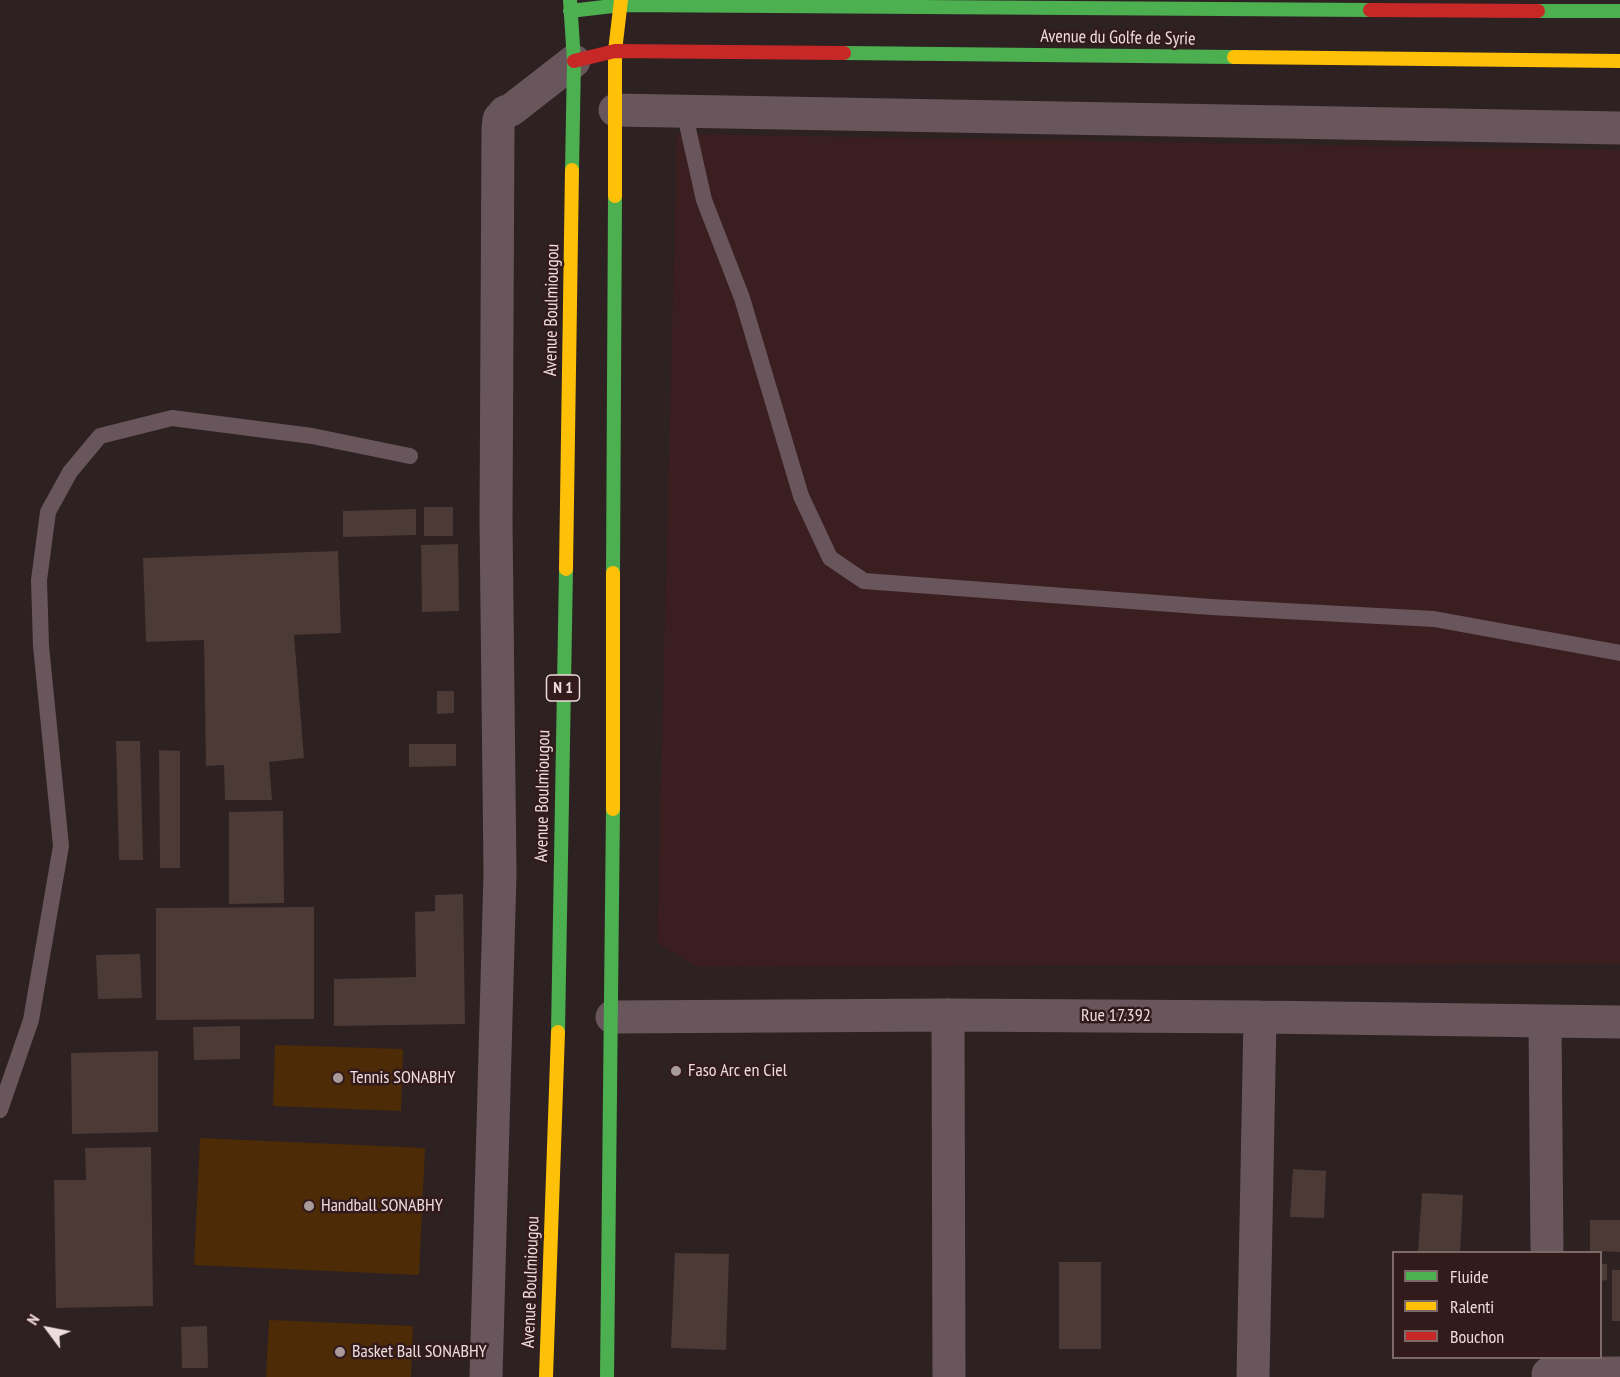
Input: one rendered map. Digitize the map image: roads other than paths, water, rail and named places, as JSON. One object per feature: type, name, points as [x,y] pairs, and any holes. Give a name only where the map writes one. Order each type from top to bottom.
[{"type":"main road","name":"Avenue du Golfe de Syrie","points":[[570,5],[621,2],[1620,11]]},
{"type":"main road","points":[[607,1377],[612,1017],[615,51],[621,2]]},
{"type":"main road","name":"Avenue Boulmiougou","points":[[546,1377],[558,1034],[574,61],[570,5]]},
{"type":"main road","points":[[1094,8],[1095,27]]},
{"type":"main road","name":"Avenue du Golfe de Syrie","points":[[574,61],[615,51],[1096,51],[1620,61]]},
{"type":"street","points":[[486,1377],[500,873],[496,533],[498,128],[505,112],[511,110],[574,61]]},
{"type":"street","points":[[615,110],[1620,128]]},
{"type":"street","points":[[948,1015],[949,1377]]},
{"type":"street","name":"Rue 17.392","points":[[612,1017],[948,1015],[1620,1022]]},
{"type":"street","points":[[1253,1377],[1260,1017]]},
{"type":"street","points":[[1545,1022],[1547,1251]]},
{"type":"street","points":[[1548,1370],[1620,1373]]},
{"type":"lane","points":[[684,111],[704,200],[742,298],[801,496],[830,558],[864,581],[1211,607],[1434,620],[1620,653]]},
{"type":"lane","points":[[0,1110],[31,1020],[61,846],[41,646],[39,580],[48,512],[70,472],[100,436],[172,418],[312,436],[410,456]]},
{"type":"place","name":"Faso Arc en Ciel","points":[[676,1071]]},
{"type":"place","name":"Tennis SONABHY","points":[[338,1078]]},
{"type":"place","name":"Handball SONABHY","points":[[309,1206]]},
{"type":"place","name":"Basket Ball SONABHY","points":[[340,1352]]}]
